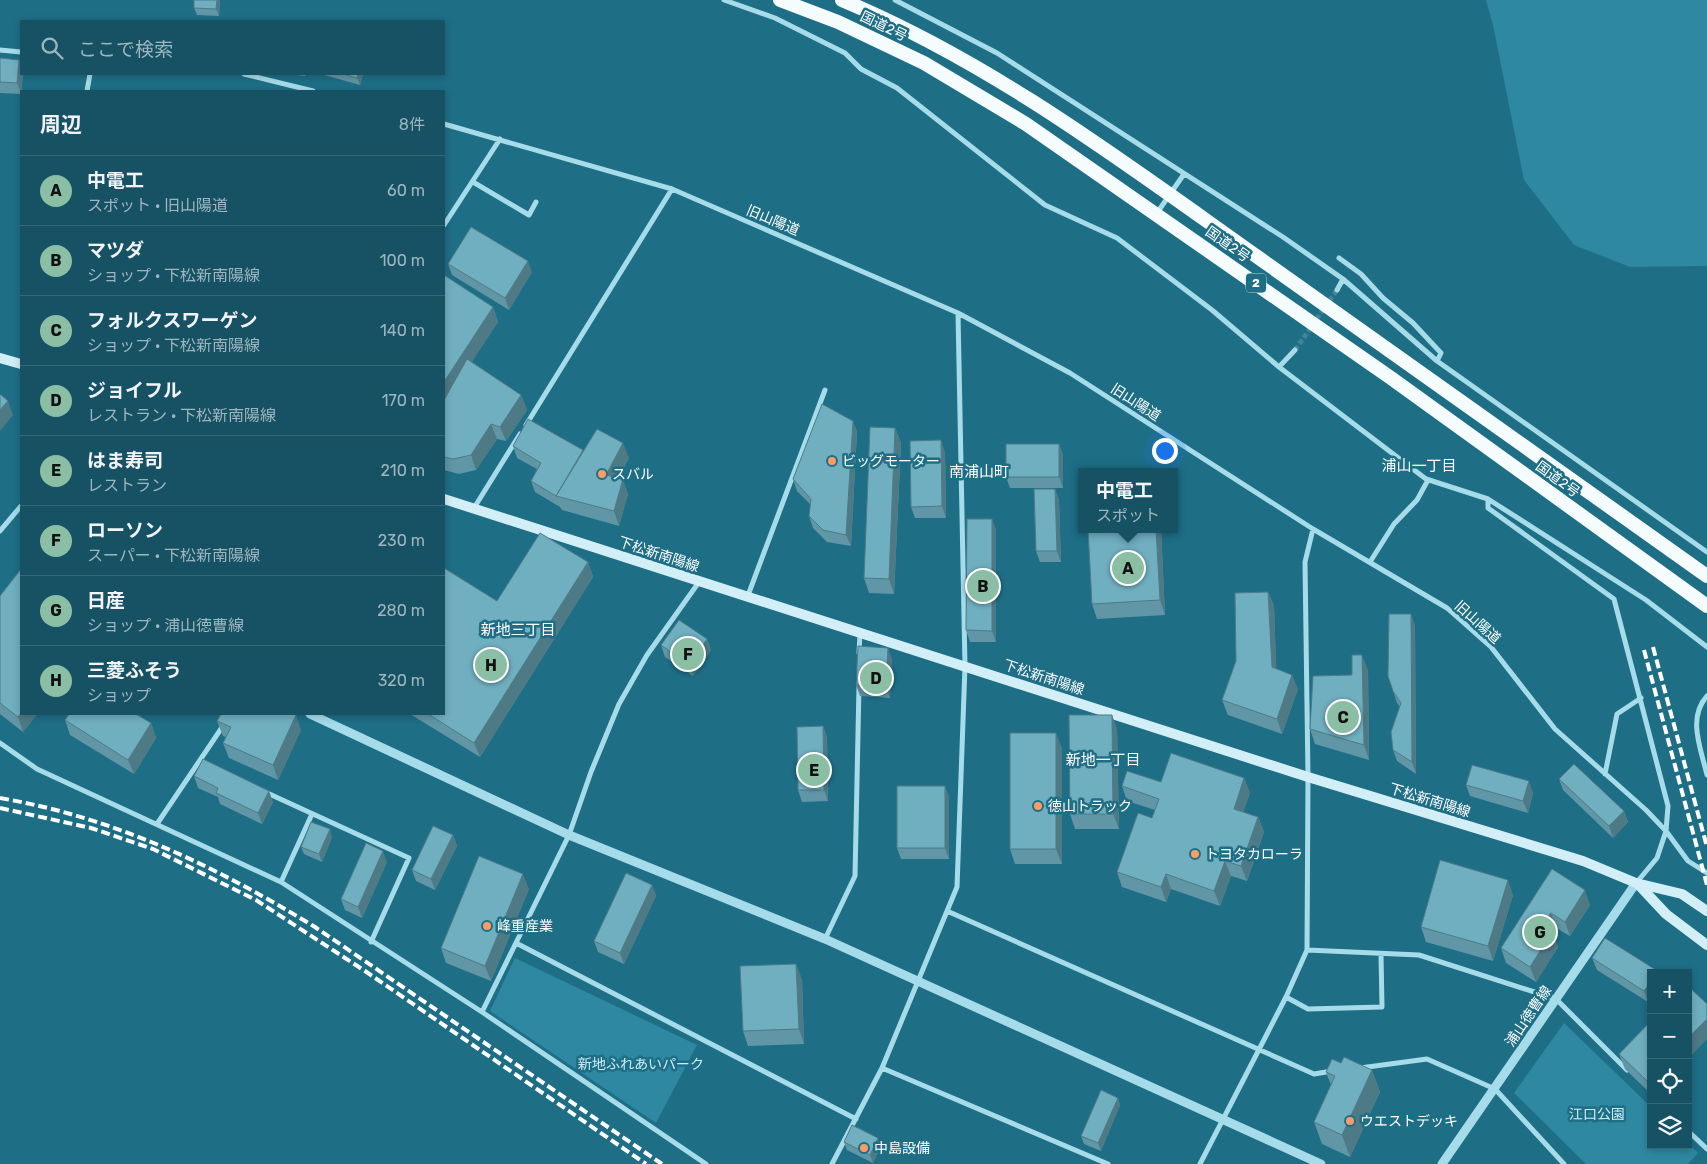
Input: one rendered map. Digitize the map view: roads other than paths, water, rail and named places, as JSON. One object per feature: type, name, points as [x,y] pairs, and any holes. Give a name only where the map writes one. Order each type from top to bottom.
[{"type":"highway","name":"国道2号","points":[[780,0],[838,22],[924,63],[1026,124],[1383,372],[1707,606]]},
{"type":"highway","name":"国道2号","points":[[842,0],[930,41],[1042,107],[1169,194],[1707,576]]},
{"type":"main road","points":[[0,358],[20,364]]},
{"type":"main road","name":"下松新南陽線","points":[[445,499],[1308,777],[1583,861],[1636,882],[1682,894],[1707,911]]},
{"type":"main road","name":"下松新南陽線","points":[[1636,882],[1666,914],[1707,945]]},
{"type":"street","points":[[724,0],[775,18],[845,53],[861,69],[897,88],[1046,205],[1117,238],[1212,310],[1279,367],[1428,480],[1488,499],[1646,600],[1707,647]]},
{"type":"street","points":[[895,0],[997,53],[1283,237],[1343,279],[1437,361],[1707,552]]},
{"type":"street","points":[[0,50],[20,52]]},
{"type":"street","points":[[87,90],[90,75]]},
{"type":"street","points":[[248,75],[309,90]]},
{"type":"street","name":"旧山陽道","points":[[445,124],[672,189],[958,313],[1070,372],[1313,529],[1446,608],[1491,647],[1555,729],[1646,810],[1666,831],[1688,861],[1707,873]]},
{"type":"street","points":[[445,224],[500,139]]},
{"type":"street","points":[[1157,214],[1184,174]]},
{"type":"street","points":[[473,182],[529,215],[536,202]]},
{"type":"street","points":[[474,508],[672,189]]},
{"type":"street","points":[[1339,258],[1361,274],[1383,298],[1413,322],[1441,353],[1437,361]]},
{"type":"street","points":[[1337,290],[1343,279]]},
{"type":"street","points":[[841,1164],[833,1162],[882,1068],[957,888],[965,666],[958,313]]},
{"type":"street","points":[[1279,367],[1295,350]]},
{"type":"street","points":[[747,598],[824,390]]},
{"type":"street","points":[[1370,562],[1394,524],[1417,500],[1428,480]]},
{"type":"street","points":[[1488,499],[1488,508],[1614,599],[1668,806],[1666,831],[1657,858],[1636,882]]},
{"type":"street","points":[[0,531],[20,507]]},
{"type":"street","points":[[1200,1164],[1286,997],[1307,950],[1308,777],[1305,562],[1313,529]]},
{"type":"street","points":[[482,1012],[569,835],[591,772],[619,704],[647,655],[699,582]]},
{"type":"street","points":[[859,662],[860,633]]},
{"type":"street","points":[[824,939],[855,876],[859,682]]},
{"type":"street","points":[[1707,696],[1701,702],[1695,721],[1707,775]]},
{"type":"street","points":[[1604,774],[1617,714],[1641,698]]},
{"type":"street","points":[[157,824],[230,715]]},
{"type":"street","points":[[312,715],[569,835],[824,939],[1321,1164]]},
{"type":"street","points":[[0,744],[36,769],[281,882],[371,942],[482,1012],[706,1164]]},
{"type":"street","points":[[198,761],[207,765]]},
{"type":"street","points":[[260,790],[409,858],[371,942]]},
{"type":"street","points":[[281,882],[312,814]]},
{"type":"street","name":"浦山徳曹線","points":[[1442,1164],[1636,882]]},
{"type":"street","points":[[947,911],[1314,1074],[1342,1070]]},
{"type":"street","points":[[516,943],[856,1120]]},
{"type":"street","points":[[1307,950],[1419,955],[1556,999],[1630,1073]]},
{"type":"street","points":[[1286,997],[1308,1009],[1382,1007],[1381,954]]},
{"type":"street","points":[[1351,1069],[1427,1059],[1495,1089],[1564,1164]]},
{"type":"street","points":[[882,1068],[1108,1164]]},
{"type":"street","points":[[1692,1134],[1707,1149]]},
{"type":"tunnel","points":[[1295,350],[1337,290]]},
{"type":"railway","points":[[1653,647],[1707,847]]},
{"type":"railway","points":[[1644,650],[1707,885]]},
{"type":"railway","points":[[0,798],[84,818],[164,847],[278,905],[315,927],[662,1164]]},
{"type":"railway","points":[[0,808],[91,828],[153,849],[256,900],[365,971],[646,1164]]},
{"type":"place","name":"ビッグモーター","points":[[832,461]]},
{"type":"place","name":"スバル","points":[[602,474]]},
{"type":"place","name":"中電工","points":[[1128,568]]},
{"type":"place","name":"マツダ","points":[[983,586]]},
{"type":"place","name":"ローソン","points":[[688,654]]},
{"type":"place","name":"三菱ふそう","points":[[491,665]]},
{"type":"place","name":"ジョイフル","points":[[876,678]]},
{"type":"place","name":"フォルクスワーゲン","points":[[1343,717]]},
{"type":"place","name":"はま寿司","points":[[814,770]]},
{"type":"place","name":"徳山トラック","points":[[1038,806]]},
{"type":"place","name":"トヨタカローラ","points":[[1195,854]]},
{"type":"place","name":"峰重産業","points":[[487,926]]},
{"type":"place","name":"日産","points":[[1540,932]]},
{"type":"place","name":"ウエストデッキ","points":[[1350,1121]]},
{"type":"place","name":"中島設備","points":[[864,1148]]},
{"type":"district","name":"浦山一丁目","points":[[1419,466]]},
{"type":"district","name":"南浦山町","points":[[979,472]]},
{"type":"district","name":"新地三丁目","points":[[518,630]]},
{"type":"district","name":"新地一丁目","points":[[1103,760]]},
{"type":"park label","name":"新地ふれあいパーク","points":[[641,1064]]},
{"type":"park label","name":"江口公園","points":[[1597,1114]]}]
